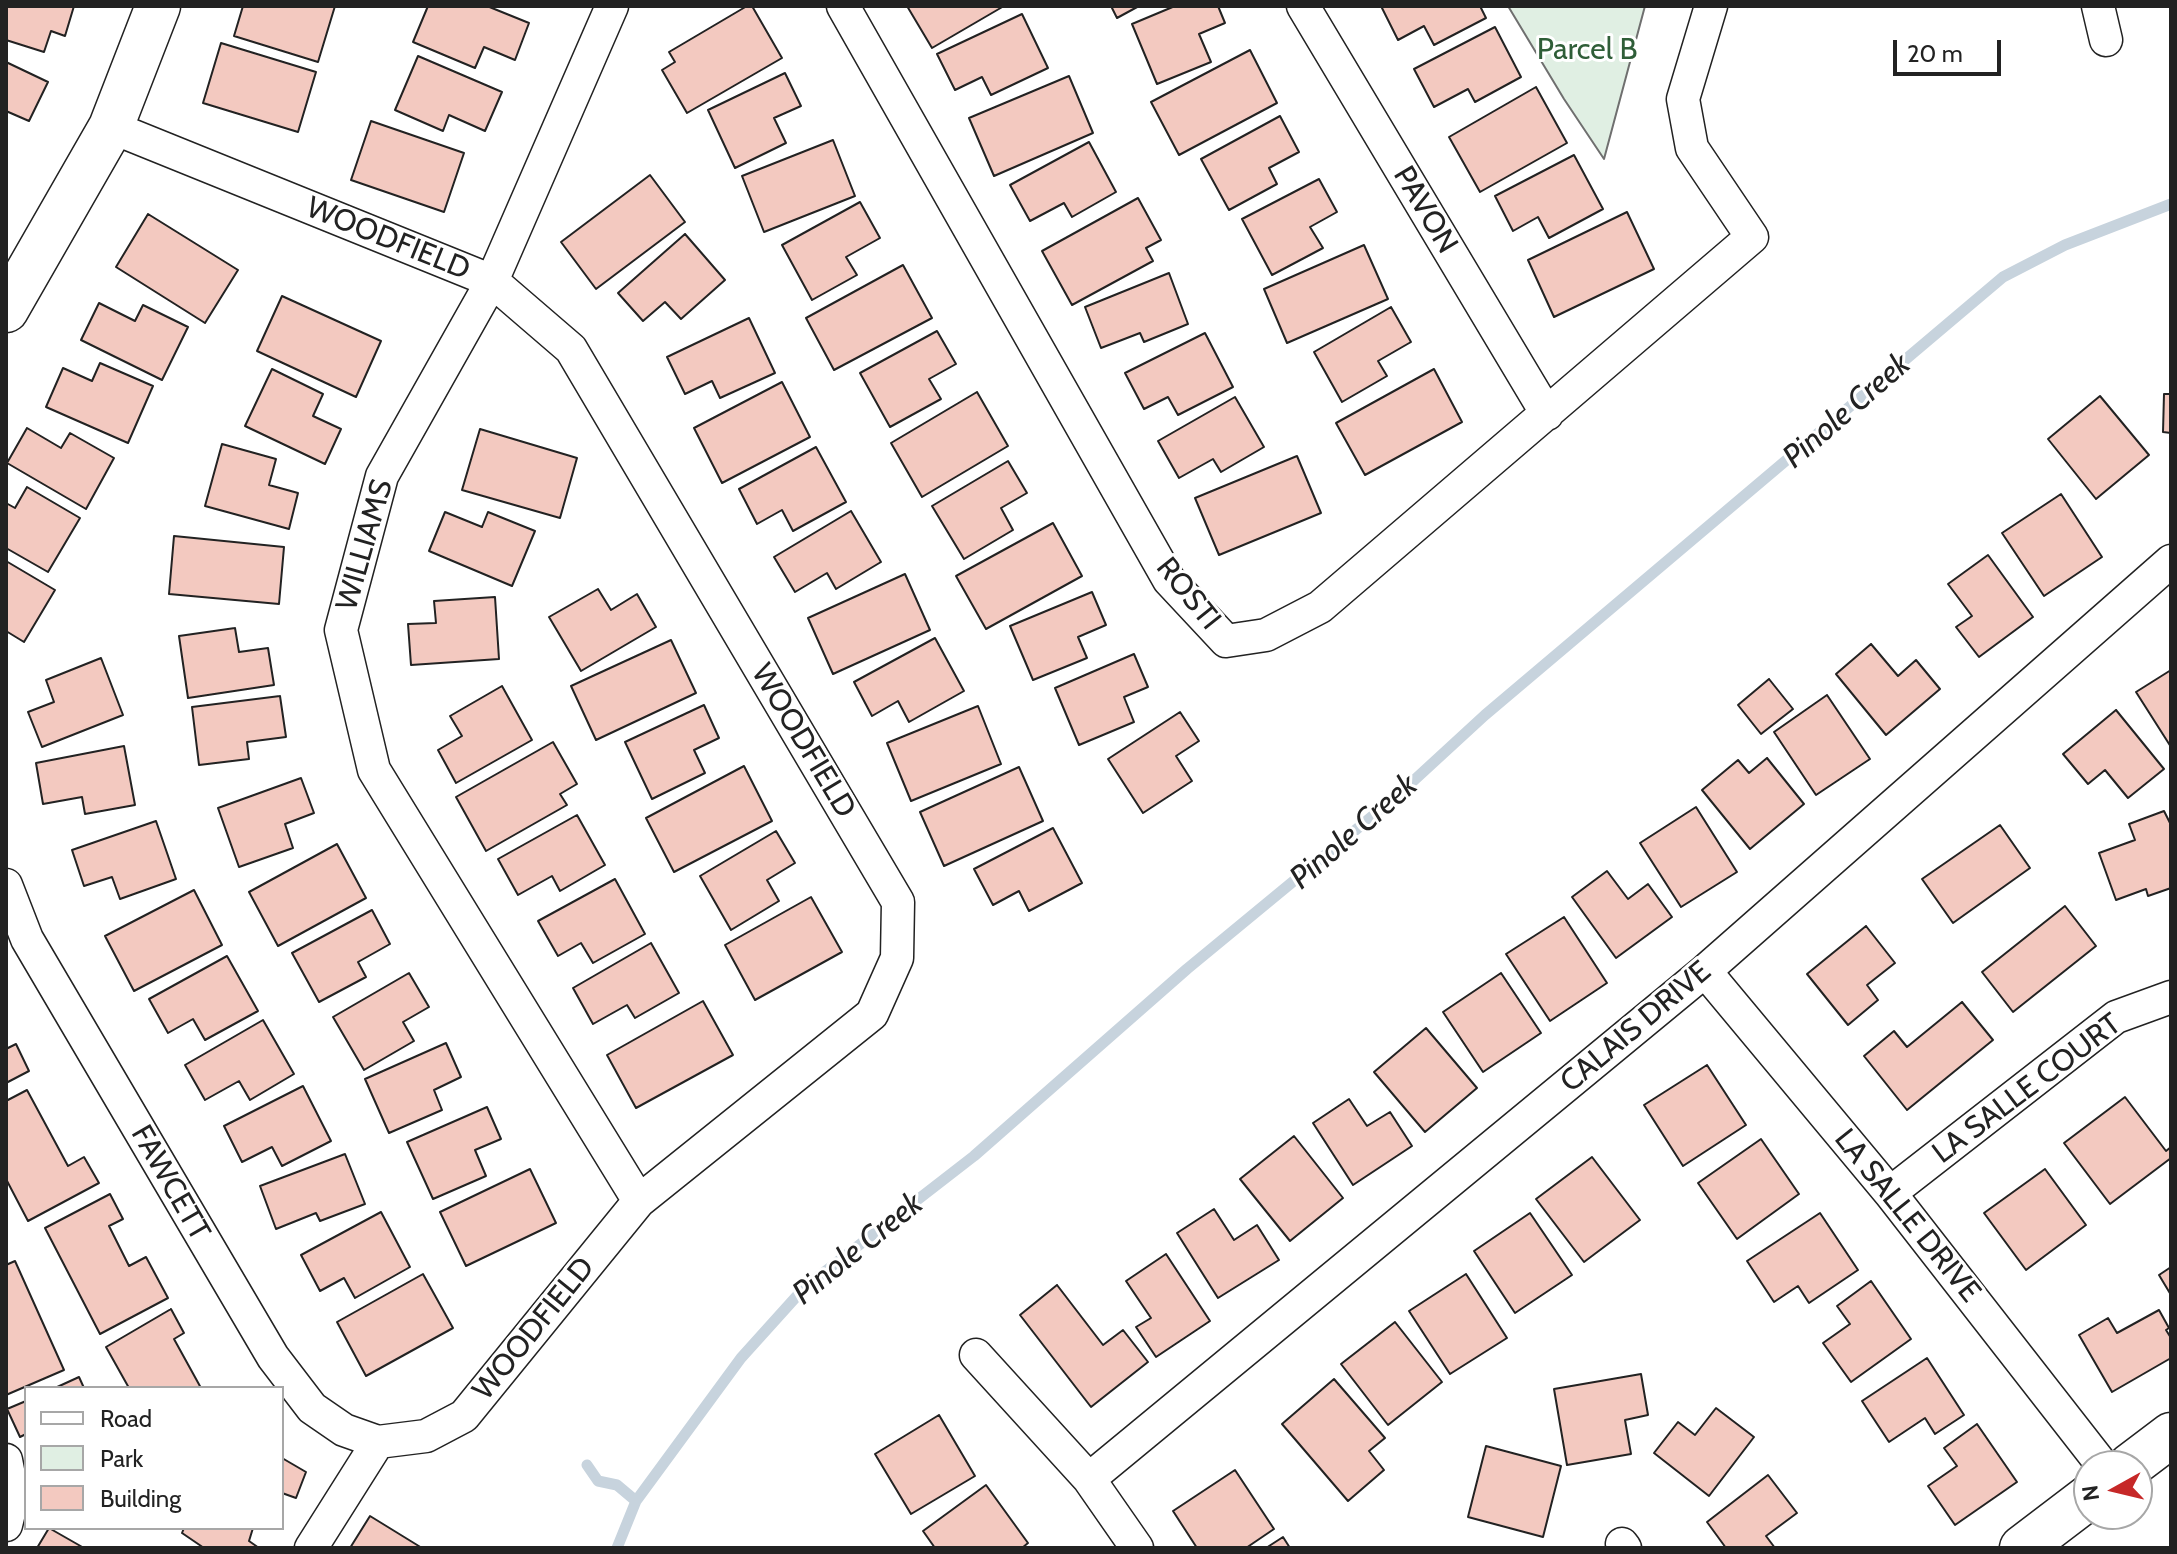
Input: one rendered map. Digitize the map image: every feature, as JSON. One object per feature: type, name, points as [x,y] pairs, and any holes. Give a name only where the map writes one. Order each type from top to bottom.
[{"type":"street","points":[[6,310],[111,127],[158,6]]},
{"type":"street","name":"WILLIAMS","points":[[612,6],[492,281],[382,476],[341,630],[374,770],[639,1201]]},
{"type":"street","name":"ROSTI","points":[[843,6],[1169,580],[1226,641],[1266,635],[1320,607],[1752,237],[1692,148],[1683,99],[1711,6]]},
{"type":"street","name":"PAVON","points":[[1303,6],[1547,414]]},
{"type":"street","points":[[2098,6],[2106,40]]},
{"type":"street","name":"WOODFIELD","points":[[111,127],[492,281],[571,349],[898,902],[897,958],[872,1014],[639,1201],[464,1416],[426,1436],[378,1442]]},
{"type":"street","name":"CALAIS DRIVE","points":[[1089,1479],[1705,971],[2171,561]]},
{"type":"street","name":"FAWCETT","points":[[6,885],[27,939],[273,1357],[312,1408],[344,1430],[378,1442]]},
{"type":"street","name":"LA SALLE DRIVE","points":[[1705,971],[1890,1193],[2091,1450]]},
{"type":"street","name":"LA SALLE COURT","points":[[1890,1193],[2116,1017],[2171,997]]},
{"type":"street","points":[[976,1355],[1089,1479],[1137,1548]]},
{"type":"street","points":[[2151,1450],[2171,1435]]},
{"type":"street","points":[[311,1548],[378,1442]]},
{"type":"street","points":[[6,1460],[13,1496],[6,1525]]},
{"type":"street","points":[[2022,1548],[2073,1509]]},
{"type":"green space","name":"Parcel B","points":[[1508,6],[1645,6],[1604,159],[1564,99]]},
{"type":"building","points":[[6,6],[74,6],[65,36],[51,31],[44,52],[6,40]]},
{"type":"building","points":[[243,6],[335,6],[318,62],[234,36]]},
{"type":"building","points":[[428,6],[487,6],[529,23],[515,60],[484,47],[475,68],[413,42]]},
{"type":"building","points":[[747,6],[752,6],[782,58],[687,113],[662,70],[675,62],[669,52]]},
{"type":"building","points":[[907,6],[1004,6],[932,48]]},
{"type":"building","points":[[1111,6],[1139,6],[1117,18]]},
{"type":"building","points":[[1175,6],[1218,6],[1225,23],[1199,34],[1211,62],[1157,84],[1132,24]]},
{"type":"building","points":[[1381,6],[1480,6],[1486,18],[1434,45],[1424,26],[1398,40]]},
{"type":"building","points":[[1022,14],[1048,68],[991,95],[982,77],[955,90],[937,54]]},
{"type":"building","points":[[1495,27],[1521,77],[1475,102],[1468,89],[1434,107],[1414,69]]},
{"type":"building","points":[[221,43],[316,72],[298,132],[203,103]]},
{"type":"building","points":[[1250,50],[1277,103],[1179,155],[1151,102]]},
{"type":"building","points":[[418,56],[502,92],[485,131],[449,115],[443,131],[395,110]]},
{"type":"building","points":[[6,62],[48,82],[29,121],[6,111]]},
{"type":"building","points":[[785,73],[801,106],[774,118],[786,143],[735,168],[708,110]]},
{"type":"building","points":[[1069,76],[1093,133],[994,176],[969,118]]},
{"type":"building","points":[[1536,87],[1567,143],[1480,192],[1449,137]]},
{"type":"building","points":[[1280,116],[1299,152],[1269,168],[1277,184],[1229,210],[1201,159]]},
{"type":"building","points":[[371,121],[464,153],[444,212],[351,180]]},
{"type":"building","points":[[833,140],[855,196],[764,232],[742,176]]},
{"type":"building","points":[[1089,142],[1116,192],[1072,217],[1064,203],[1030,221],[1010,185]]},
{"type":"building","points":[[1574,155],[1603,209],[1549,238],[1538,217],[1513,231],[1495,196]]},
{"type":"building","points":[[650,175],[685,222],[596,289],[561,242]]},
{"type":"building","points":[[1319,179],[1337,212],[1310,227],[1323,248],[1272,275],[1242,219]]},
{"type":"building","points":[[1138,198],[1161,240],[1146,248],[1153,261],[1072,305],[1042,251]]},
{"type":"building","points":[[860,202],[880,238],[846,257],[857,275],[812,300],[782,245]]},
{"type":"building","points":[[1627,212],[1654,269],[1554,317],[1528,260]]},
{"type":"building","points":[[148,214],[238,270],[205,323],[116,267]]},
{"type":"building","points":[[685,234],[725,280],[681,319],[665,302],[643,321],[618,293]]},
{"type":"building","points":[[1364,245],[1388,299],[1287,343],[1264,289]]},
{"type":"building","points":[[903,265],[932,318],[834,370],[806,318]]},
{"type":"building","points":[[1169,273],[1188,324],[1144,342],[1140,333],[1101,348],[1085,307]]},
{"type":"building","points":[[282,296],[381,341],[356,397],[257,351]]},
{"type":"building","points":[[99,303],[135,321],[143,305],[188,327],[162,380],[81,340]]},
{"type":"building","points":[[1391,307],[1411,342],[1378,361],[1387,376],[1342,402],[1314,352]]},
{"type":"building","points":[[749,318],[775,373],[720,398],[712,381],[685,394],[667,357]]},
{"type":"building","points":[[937,331],[956,364],[929,379],[941,399],[890,427],[860,373]]},
{"type":"building","points":[[1205,333],[1233,387],[1178,415],[1168,397],[1144,409],[1125,373]]},
{"type":"building","points":[[100,363],[153,386],[128,443],[46,407],[63,368],[92,381]]},
{"type":"building","points":[[272,369],[323,394],[313,416],[341,429],[325,464],[245,426]]},
{"type":"building","points":[[1434,369],[1462,422],[1365,475],[1336,423]]},
{"type":"building","points":[[782,382],[810,437],[722,483],[694,428]]},
{"type":"building","points":[[977,392],[1008,446],[922,497],[891,443]]},
{"type":"building","points":[[2164,394],[2171,394],[2171,433],[2163,432]]},
{"type":"building","points":[[2100,396],[2149,455],[2096,499],[2048,439]]},
{"type":"building","points":[[1235,397],[1264,447],[1221,472],[1213,459],[1179,478],[1158,441]]},
{"type":"building","points":[[27,428],[61,448],[70,433],[114,458],[86,509],[7,463]]},
{"type":"building","points":[[480,429],[577,458],[560,518],[462,490]]},
{"type":"building","points":[[222,444],[276,459],[269,485],[298,493],[289,529],[205,506]]},
{"type":"building","points":[[816,447],[846,502],[793,531],[782,510],[757,524],[739,489]]},
{"type":"building","points":[[1297,456],[1321,513],[1219,555],[1195,498]]},
{"type":"building","points":[[1008,461],[1027,493],[1001,508],[1013,530],[964,559],[932,506]]},
{"type":"building","points":[[27,487],[80,518],[48,572],[6,548],[6,503],[15,508]]},
{"type":"building","points":[[2061,494],[2102,557],[2044,596],[2002,533]]},
{"type":"building","points":[[851,511],[881,562],[836,589],[827,573],[795,592],[774,557]]},
{"type":"building","points":[[445,512],[482,527],[488,512],[535,531],[512,586],[429,551]]},
{"type":"building","points":[[1053,523],[1082,576],[986,629],[956,576]]},
{"type":"building","points":[[174,536],[284,547],[279,604],[169,594]]},
{"type":"building","points":[[1988,555],[2033,617],[1979,657],[1956,627],[1972,616],[1948,584]]},
{"type":"building","points":[[6,561],[55,590],[24,642],[6,631]]},
{"type":"building","points":[[905,574],[930,630],[833,674],[808,618]]},
{"type":"building","points":[[598,589],[611,610],[637,594],[656,627],[581,671],[549,617]]},
{"type":"building","points":[[1092,592],[1106,625],[1078,637],[1087,658],[1033,680],[1010,626]]},
{"type":"building","points":[[495,597],[499,659],[411,665],[408,624],[436,623],[434,601]]},
{"type":"building","points":[[235,628],[239,652],[268,648],[274,685],[188,698],[179,636]]},
{"type":"building","points":[[935,638],[964,691],[909,722],[898,701],[872,716],[854,682]]},
{"type":"building","points":[[671,640],[696,693],[596,740],[571,686]]},
{"type":"building","points":[[1871,644],[1898,676],[1916,660],[1940,689],[1886,735],[1836,674]]},
{"type":"building","points":[[1134,654],[1148,687],[1124,697],[1134,722],[1079,745],[1055,688]]},
{"type":"building","points":[[101,658],[123,715],[42,747],[28,712],[54,702],[46,680]]},
{"type":"building","points":[[2171,670],[2171,747],[2136,692]]},
{"type":"building","points":[[1769,679],[1793,709],[1761,734],[1738,705]]},
{"type":"building","points":[[502,686],[532,740],[456,783],[438,750],[462,736],[450,716]]},
{"type":"building","points":[[1827,695],[1870,759],[1816,795],[1774,732]]},
{"type":"building","points":[[280,696],[286,737],[247,742],[249,759],[199,765],[192,707]]},
{"type":"building","points":[[704,705],[719,738],[694,750],[705,773],[652,799],[625,742]]},
{"type":"building","points":[[978,706],[1001,764],[911,801],[887,743]]},
{"type":"building","points":[[2116,710],[2164,769],[2128,798],[2105,770],[2088,784],[2063,754]]},
{"type":"building","points":[[1180,712],[1199,741],[1176,756],[1192,781],[1143,813],[1108,759]]},
{"type":"building","points":[[553,742],[577,784],[560,794],[567,805],[486,851],[456,797]]},
{"type":"building","points":[[124,746],[135,805],[85,814],[82,797],[43,804],[36,763]]},
{"type":"building","points":[[1767,758],[1804,804],[1750,849],[1702,790],[1738,760],[1749,773]]},
{"type":"building","points":[[744,766],[772,821],[674,872],[646,818]]},
{"type":"building","points":[[1019,767],[1043,821],[944,866],[920,812]]},
{"type":"building","points":[[301,778],[314,813],[285,824],[293,848],[239,867],[218,808]]},
{"type":"building","points":[[1696,807],[1737,872],[1681,907],[1640,843]]},
{"type":"building","points":[[2164,811],[2171,825],[2171,888],[2148,896],[2146,889],[2116,900],[2099,853],[2135,840],[2129,824]]},
{"type":"building","points":[[577,815],[605,865],[560,891],[552,876],[518,895],[498,859]]},
{"type":"building","points":[[156,821],[176,879],[120,899],[112,877],[84,886],[72,850]]},
{"type":"building","points":[[2000,825],[2030,868],[1953,923],[1922,879]]},
{"type":"building","points":[[1053,828],[1082,883],[1029,911],[1019,891],[993,905],[974,869]]},
{"type":"building","points":[[776,831],[795,863],[767,880],[779,901],[731,930],[700,876]]},
{"type":"building","points":[[337,844],[366,898],[278,946],[249,892]]},
{"type":"building","points":[[1607,871],[1628,899],[1648,884],[1672,917],[1616,958],[1572,897]]},
{"type":"building","points":[[615,879],[645,934],[593,963],[581,943],[558,956],[538,921]]},
{"type":"building","points":[[194,890],[222,945],[134,991],[105,936]]},
{"type":"building","points":[[811,897],[842,952],[755,1000],[725,945]]},
{"type":"building","points":[[2065,906],[2096,946],[2013,1012],[1982,972]]},
{"type":"building","points":[[372,910],[390,944],[358,962],[366,977],[319,1002],[292,953]]},
{"type":"building","points":[[1564,917],[1607,983],[1550,1021],[1506,954]]},
{"type":"building","points":[[1866,926],[1895,963],[1867,985],[1878,1000],[1848,1025],[1807,974]]},
{"type":"building","points":[[651,943],[679,993],[635,1018],[627,1005],[593,1024],[573,988]]},
{"type":"building","points":[[227,956],[258,1011],[205,1040],[193,1019],[168,1033],[149,999]]},
{"type":"building","points":[[409,973],[429,1007],[403,1022],[414,1041],[364,1070],[333,1017]]},
{"type":"building","points":[[1501,973],[1541,1033],[1483,1072],[1443,1012]]},
{"type":"building","points":[[703,1001],[733,1055],[636,1108],[607,1055]]},
{"type":"building","points":[[1962,1002],[1993,1040],[1907,1110],[1864,1056],[1894,1031],[1907,1047]]},
{"type":"building","points":[[263,1020],[294,1074],[250,1100],[239,1081],[205,1100],[185,1065]]},
{"type":"building","points":[[1426,1028],[1477,1088],[1425,1132],[1374,1072]]},
{"type":"building","points":[[446,1043],[461,1077],[434,1090],[442,1110],[389,1133],[365,1079]]},
{"type":"building","points":[[16,1044],[29,1071],[6,1083],[6,1049]]},
{"type":"building","points":[[1707,1065],[1746,1125],[1683,1166],[1644,1105]]},
{"type":"building","points":[[303,1086],[331,1141],[282,1166],[272,1147],[242,1162],[224,1126]]},
{"type":"building","points":[[27,1090],[68,1166],[84,1157],[99,1183],[28,1221],[6,1179],[6,1101]]},
{"type":"building","points":[[2125,1097],[2166,1151],[2171,1147],[2171,1158],[2110,1204],[2064,1143]]},
{"type":"building","points":[[1349,1099],[1367,1126],[1390,1112],[1412,1146],[1353,1185],[1313,1123]]},
{"type":"building","points":[[487,1107],[501,1139],[475,1150],[486,1176],[433,1199],[407,1142]]},
{"type":"building","points":[[1294,1136],[1343,1198],[1290,1241],[1240,1179]]},
{"type":"building","points":[[1761,1139],[1799,1194],[1737,1239],[1698,1183]]},
{"type":"building","points":[[345,1154],[365,1204],[320,1221],[316,1213],[276,1229],[260,1186]]},
{"type":"building","points":[[1592,1157],[1640,1220],[1584,1262],[1536,1199]]},
{"type":"building","points":[[530,1169],[556,1223],[466,1266],[440,1212]]},
{"type":"building","points":[[2045,1169],[2086,1225],[2026,1270],[1984,1213]]},
{"type":"building","points":[[110,1194],[123,1219],[109,1226],[129,1266],[146,1257],[168,1298],[100,1334],[45,1228]]},
{"type":"building","points":[[1214,1209],[1234,1240],[1257,1225],[1279,1260],[1218,1298],[1177,1233]]},
{"type":"building","points":[[381,1212],[410,1267],[355,1298],[344,1278],[320,1291],[301,1255]]},
{"type":"building","points":[[1530,1213],[1572,1275],[1515,1313],[1474,1251]]},
{"type":"building","points":[[1820,1213],[1858,1270],[1809,1303],[1798,1286],[1774,1302],[1747,1261]]},
{"type":"building","points":[[1166,1254],[1210,1321],[1156,1357],[1136,1327],[1151,1318],[1126,1281]]},
{"type":"building","points":[[15,1261],[64,1370],[6,1395],[6,1265]]},
{"type":"building","points":[[2171,1267],[2171,1295],[2159,1275]]},
{"type":"building","points":[[423,1274],[453,1328],[366,1376],[337,1322]]},
{"type":"building","points":[[1466,1274],[1507,1338],[1450,1374],[1409,1311]]},
{"type":"building","points":[[1871,1281],[1911,1339],[1851,1382],[1823,1343],[1850,1324],[1837,1306]]},
{"type":"building","points":[[1057,1285],[1103,1345],[1123,1330],[1148,1362],[1091,1407],[1020,1315]]},
{"type":"building","points":[[171,1309],[184,1333],[174,1339],[200,1386],[128,1386],[106,1347]]},
{"type":"building","points":[[2159,1310],[2169,1328],[2166,1330],[2171,1338],[2171,1358],[2112,1392],[2079,1335],[2108,1318],[2117,1333]]},
{"type":"building","points":[[1395,1322],[1442,1382],[1388,1425],[1341,1364]]},
{"type":"building","points":[[1927,1358],[1964,1415],[1935,1434],[1925,1418],[1889,1442],[1862,1401]]},
{"type":"building","points":[[1641,1374],[1648,1415],[1625,1420],[1631,1454],[1567,1465],[1554,1389]]},
{"type":"building","points":[[79,1377],[83,1386],[59,1386]]},
{"type":"building","points":[[1334,1379],[1385,1438],[1369,1451],[1384,1470],[1348,1501],[1282,1424]]},
{"type":"building","points":[[24,1402],[24,1435],[20,1437],[7,1409]]},
{"type":"building","points":[[1716,1408],[1754,1437],[1709,1496],[1654,1453],[1678,1422],[1695,1435]]},
{"type":"building","points":[[939,1415],[975,1476],[911,1514],[875,1454]]},
{"type":"building","points":[[1977,1424],[2017,1482],[1955,1525],[1928,1486],[1957,1466],[1944,1448]]},
{"type":"building","points":[[1486,1446],[1561,1466],[1543,1537],[1468,1517]]},
{"type":"building","points":[[284,1459],[306,1472],[296,1498],[284,1494]]},
{"type":"building","points":[[1235,1470],[1274,1529],[1246,1548],[1197,1548],[1173,1511]]},
{"type":"building","points":[[1768,1475],[1797,1513],[1766,1536],[1775,1548],[1726,1548],[1707,1522]]},
{"type":"building","points":[[986,1485],[1028,1543],[1022,1548],[935,1548],[923,1531]]},
{"type":"building","points":[[370,1516],[422,1548],[350,1548]]},
{"type":"building","points":[[48,1530],[52,1530],[84,1548],[37,1548]]},
{"type":"building","points":[[183,1530],[252,1530],[249,1541],[259,1548],[204,1548],[182,1533]]},
{"type":"building","points":[[1283,1537],[1290,1548],[1266,1548]]},
{"type":"waterway","name":"Pinole Creek","points":[[617,1548],[636,1501],[741,1358],[805,1287],[974,1156],[1187,969],[1398,795],[1485,715],[2003,277],[2065,245],[2171,204]]},
{"type":"waterway","points":[[587,1465],[598,1481],[617,1485],[636,1501]]}]
